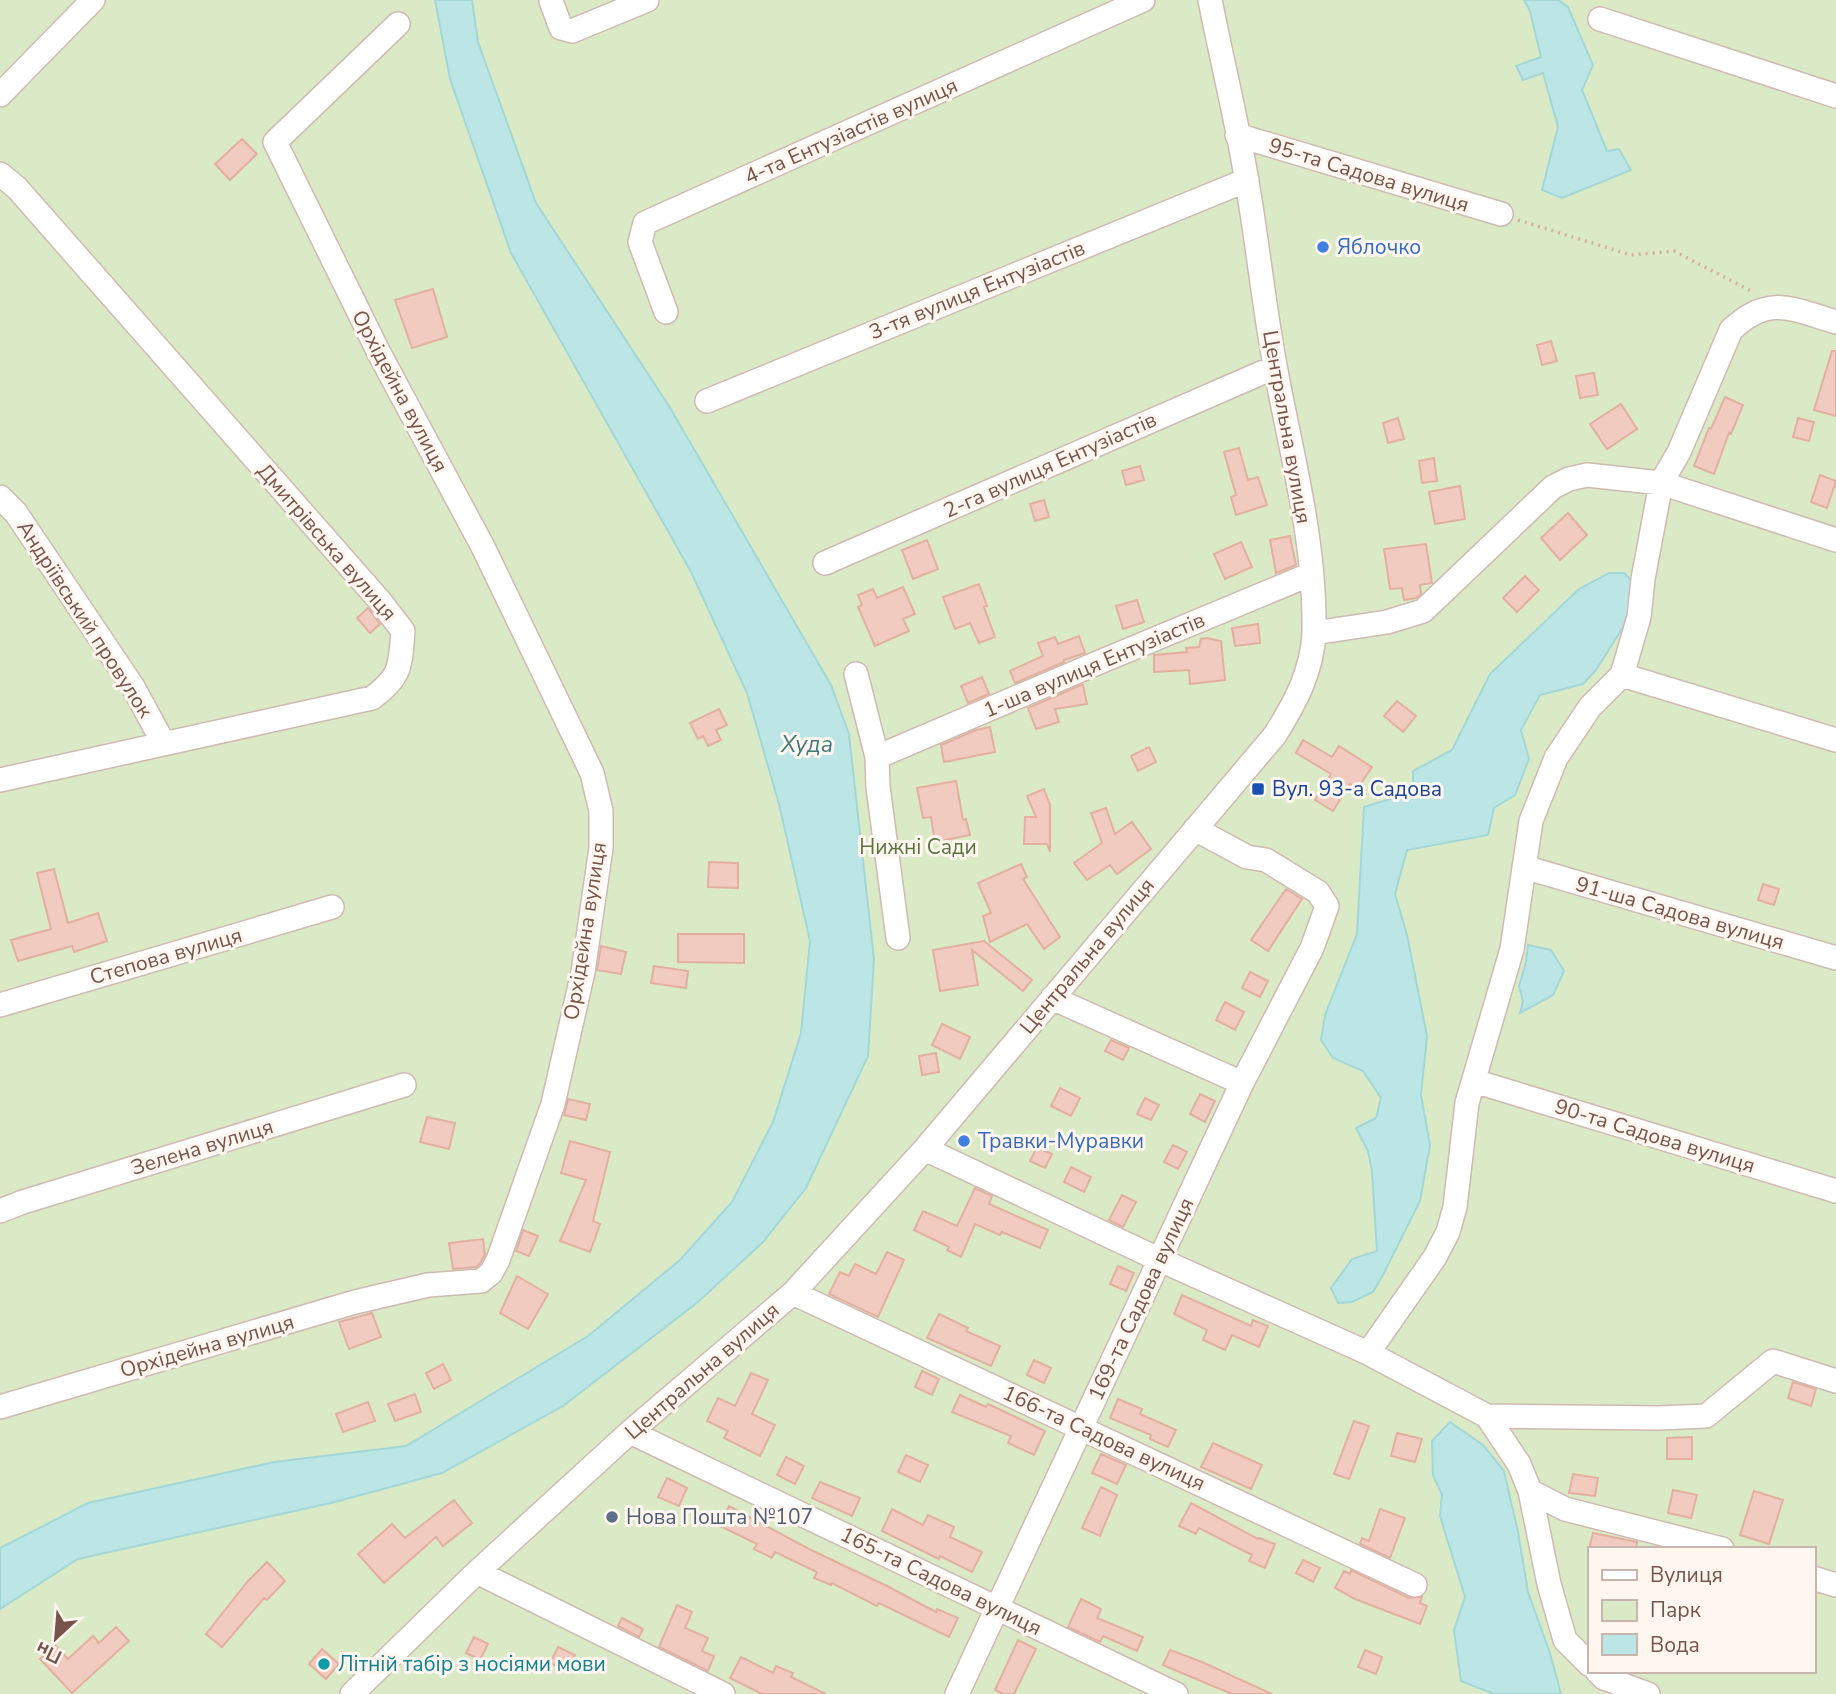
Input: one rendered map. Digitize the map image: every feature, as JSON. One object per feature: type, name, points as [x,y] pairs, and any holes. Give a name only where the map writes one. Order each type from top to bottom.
[{"type":"street","points":[[0,95],[93,0]]},
{"type":"street","points":[[551,1],[561,28],[572,31],[647,0]]},
{"type":"street","name":"4-та Ентузіастів вулиця","points":[[666,312],[640,242],[645,223],[1143,0]]},
{"type":"street","name":"Центральна вулиця","points":[[352,1694],[477,1572],[630,1432],[793,1293],[925,1149],[1275,736],[1292,708],[1304,683],[1314,633],[1309,545],[1275,367],[1247,180],[1210,0]]},
{"type":"street","points":[[1600,19],[1836,96]]},
{"type":"street","name":"Орхідейна вулиця","points":[[0,1407],[355,1303],[428,1285],[481,1281],[491,1273],[498,1260],[553,1104],[583,972],[601,848],[601,811],[592,773],[483,547],[379,353],[275,142],[398,24]]},
{"type":"street","name":"95-та Садова вулиця","points":[[1237,135],[1501,214]]},
{"type":"street","name":"Дмитрівська вулиця","points":[[0,174],[16,188],[380,601],[403,631],[400,669],[386,687],[372,698],[0,780]]},
{"type":"street","name":"3-тя вулиця Ентузіастів","points":[[707,401],[1247,180]]},
{"type":"street","points":[[1368,1353],[1435,1257],[1448,1232],[1455,1207],[1467,1102],[1512,949],[1531,821],[1556,758],[1590,707],[1622,675],[1639,617],[1643,579],[1661,483],[1685,440],[1731,330],[1745,317],[1762,309],[1781,306],[1836,321]]},
{"type":"street","name":"2-га вулиця Ентузіастів","points":[[825,563],[1275,367]]},
{"type":"street","points":[[1314,633],[1387,622],[1423,611],[1553,488],[1569,479],[1587,475],[1661,483],[1836,540]]},
{"type":"street","name":"Андріївський провулок","points":[[0,497],[16,513],[133,687],[164,744]]},
{"type":"street","name":"1-ша вулиця Ентузіастів","points":[[877,757],[1311,574]]},
{"type":"street","points":[[856,674],[877,757],[878,787],[898,937]]},
{"type":"street","points":[[1622,675],[1836,740]]},
{"type":"street","name":"169-та Садова вулиця","points":[[957,1694],[1158,1259],[1242,1083],[1312,948],[1327,906],[1318,892],[1266,860],[1247,857],[1195,829]]},
{"type":"street","name":"91-ша Садова вулиця","points":[[1524,867],[1836,958]]},
{"type":"street","name":"Степова вулиця","points":[[0,1005],[332,907]]},
{"type":"street","points":[[1052,998],[1242,1083]]},
{"type":"street","name":"90-та Садова вулиця","points":[[1474,1081],[1836,1191]]},
{"type":"street","name":"Зелена вулиця","points":[[0,1211],[404,1084]]},
{"type":"street","points":[[925,1149],[1158,1259],[1368,1353],[1487,1416],[1706,1416],[1773,1361],[1836,1381]]},
{"type":"street","name":"166-та Садова вулиця","points":[[793,1293],[1415,1584]]},
{"type":"street","points":[[1487,1416],[1519,1464],[1530,1491],[1549,1584],[1565,1640],[1588,1663]]},
{"type":"street","name":"165-та Садова вулиця","points":[[630,1432],[1176,1694]]},
{"type":"street","points":[[1530,1491],[1565,1509],[1714,1547]]},
{"type":"street","points":[[477,1572],[723,1694]]},
{"type":"street","points":[[1815,1579],[1836,1585]]},
{"type":"street","points":[[1599,1673],[1604,1678],[1648,1694]]},
{"type":"path","points":[[1501,214],[1631,256],[1674,251],[1781,306]]},
{"type":"green space","name":"Нижні Сади","points":[[0,0],[1836,0],[1836,1694],[0,1694]]},
{"type":"water","name":"Худа","points":[[435,0],[472,0],[478,42],[536,203],[669,406],[831,685],[849,734],[874,959],[868,1056],[806,1188],[763,1242],[698,1302],[563,1406],[442,1473],[335,1502],[78,1559],[0,1609],[0,1548],[88,1503],[274,1462],[406,1446],[588,1336],[680,1260],[732,1202],[773,1122],[801,1033],[810,941],[779,804],[747,693],[691,572],[511,253],[450,79]]},
{"type":"water","points":[[1524,0],[1558,0],[1568,7],[1593,65],[1582,90],[1607,151],[1619,149],[1631,170],[1562,198],[1542,190],[1558,127],[1543,73],[1523,80],[1516,66],[1541,57],[1530,11]]},
{"type":"water","points":[[1609,573],[1624,573],[1635,584],[1625,624],[1596,670],[1583,684],[1540,695],[1521,730],[1529,759],[1515,795],[1494,808],[1488,835],[1407,850],[1395,894],[1407,935],[1427,1036],[1421,1095],[1430,1145],[1420,1201],[1383,1275],[1373,1292],[1352,1302],[1338,1303],[1331,1288],[1352,1259],[1377,1251],[1372,1171],[1368,1151],[1356,1128],[1376,1118],[1381,1098],[1363,1071],[1333,1058],[1321,1040],[1325,1015],[1357,934],[1364,807],[1413,792],[1413,771],[1452,750],[1490,674],[1579,589]]},
{"type":"water","points":[[1528,945],[1551,950],[1564,971],[1553,995],[1520,1013],[1523,1001],[1519,986]]},
{"type":"water","points":[[1450,1422],[1483,1445],[1504,1471],[1528,1592],[1550,1653],[1561,1694],[1494,1694],[1461,1681],[1454,1630],[1465,1597],[1440,1516],[1442,1495],[1433,1475],[1432,1441]]},
{"type":"building","points":[[242,139],[257,154],[230,180],[215,164]]},
{"type":"building","points":[[433,289],[447,337],[412,348],[395,300]]},
{"type":"building","points":[[1551,341],[1557,361],[1542,365],[1537,345]]},
{"type":"building","points":[[1832,351],[1836,351],[1836,416],[1814,410]]},
{"type":"building","points":[[1594,373],[1598,395],[1580,398],[1576,376]]},
{"type":"building","points":[[1725,397],[1743,405],[1714,474],[1694,466]]},
{"type":"building","points":[[1621,404],[1637,429],[1607,449],[1590,424]]},
{"type":"building","points":[[1398,418],[1404,439],[1388,443],[1383,423]]},
{"type":"building","points":[[1798,418],[1814,422],[1809,441],[1793,437]]},
{"type":"building","points":[[1239,448],[1248,480],[1258,477],[1267,505],[1236,515],[1231,497],[1236,495],[1224,452]]},
{"type":"building","points":[[1434,458],[1437,481],[1422,483],[1419,461]]},
{"type":"building","points":[[1140,466],[1144,480],[1126,485],[1122,471]]},
{"type":"building","points":[[1820,475],[1836,481],[1827,508],[1811,502]]},
{"type":"building","points":[[1460,486],[1465,519],[1435,524],[1429,492]]},
{"type":"building","points":[[1044,500],[1049,517],[1035,521],[1030,504]]},
{"type":"building","points":[[1568,513],[1587,535],[1560,560],[1541,538]]},
{"type":"building","points":[[1290,536],[1296,565],[1276,573],[1270,540]]},
{"type":"building","points":[[927,540],[938,569],[913,579],[902,550]]},
{"type":"building","points":[[1241,542],[1252,567],[1225,579],[1214,554]]},
{"type":"building","points":[[1426,544],[1432,583],[1420,585],[1421,594],[1416,598],[1404,600],[1402,588],[1390,589],[1384,549]]},
{"type":"building","points":[[1525,576],[1539,590],[1517,612],[1503,598]]},
{"type":"building","points":[[979,584],[995,637],[979,643],[970,623],[955,629],[943,597]]},
{"type":"building","points":[[903,587],[915,614],[903,619],[909,631],[875,646],[858,607],[862,605],[858,595],[873,589],[877,598]]},
{"type":"building","points":[[1137,600],[1144,622],[1123,629],[1116,606]]},
{"type":"building","points":[[368,608],[380,624],[370,633],[357,618]]},
{"type":"building","points":[[1258,624],[1260,643],[1235,646],[1232,628]]},
{"type":"building","points":[[1079,636],[1085,653],[1015,683],[1010,671],[1043,656],[1038,643],[1055,637],[1058,644]]},
{"type":"building","points":[[1201,639],[1221,641],[1225,680],[1190,684],[1189,670],[1154,672],[1154,655],[1187,652],[1186,648],[1199,647]]},
{"type":"building","points":[[982,677],[989,694],[968,703],[961,686]]},
{"type":"building","points":[[1081,685],[1087,704],[1055,709],[1059,722],[1036,729],[1028,708]]},
{"type":"building","points":[[1397,701],[1416,716],[1403,732],[1384,716]]},
{"type":"building","points":[[719,709],[727,725],[716,730],[721,740],[708,746],[703,736],[698,739],[690,723]]},
{"type":"building","points":[[990,727],[995,752],[944,762],[941,745]]},
{"type":"building","points":[[1303,740],[1332,757],[1339,746],[1372,767],[1358,788],[1350,784],[1333,811],[1315,800],[1331,774],[1296,753]]},
{"type":"building","points":[[1149,747],[1156,762],[1138,771],[1131,756]]},
{"type":"building","points":[[956,781],[963,820],[966,819],[970,835],[935,842],[931,817],[923,818],[917,788]]},
{"type":"building","points":[[1044,789],[1050,805],[1050,852],[1047,844],[1024,844],[1025,817],[1036,817],[1027,796]]},
{"type":"building","points":[[1106,808],[1115,834],[1132,822],[1151,849],[1117,874],[1110,865],[1087,880],[1074,863],[1102,843],[1091,813]]},
{"type":"building","points":[[709,862],[738,863],[738,888],[708,887]]},
{"type":"building","points":[[1021,864],[1027,877],[1023,879],[1060,937],[1044,949],[1027,924],[990,942],[983,916],[991,913],[978,883]]},
{"type":"building","points":[[54,869],[68,923],[98,913],[107,941],[74,952],[72,946],[18,961],[11,940],[51,929],[37,873]]},
{"type":"building","points":[[1763,884],[1779,889],[1774,905],[1758,900]]},
{"type":"building","points":[[1286,889],[1302,899],[1268,951],[1251,940]]},
{"type":"building","points":[[678,934],[744,934],[744,963],[678,962]]},
{"type":"building","points":[[984,941],[1032,980],[1023,991],[972,950],[978,985],[940,991],[933,950]]},
{"type":"building","points":[[601,946],[626,952],[621,974],[597,970]]},
{"type":"building","points":[[654,966],[688,971],[686,988],[651,983]]},
{"type":"building","points":[[1250,972],[1268,981],[1260,997],[1242,988]]},
{"type":"building","points":[[1225,1002],[1244,1012],[1235,1030],[1216,1020]]},
{"type":"building","points":[[942,1024],[970,1037],[960,1059],[932,1045]]},
{"type":"building","points":[[1111,1040],[1129,1048],[1123,1060],[1105,1051]]},
{"type":"building","points":[[936,1053],[939,1072],[922,1075],[919,1056]]},
{"type":"building","points":[[1060,1088],[1080,1098],[1071,1116],[1051,1106]]},
{"type":"building","points":[[1200,1094],[1215,1101],[1205,1122],[1190,1114]]},
{"type":"building","points":[[1145,1098],[1159,1105],[1151,1120],[1137,1114]]},
{"type":"building","points":[[568,1099],[590,1104],[586,1120],[564,1115]]},
{"type":"building","points":[[427,1117],[455,1123],[449,1149],[420,1142]]},
{"type":"building","points":[[570,1141],[610,1152],[593,1221],[600,1224],[590,1252],[560,1241],[586,1180],[561,1173]]},
{"type":"building","points":[[1173,1145],[1187,1152],[1178,1169],[1164,1162]]},
{"type":"building","points":[[1037,1147],[1052,1154],[1045,1168],[1030,1161]]},
{"type":"building","points":[[1071,1167],[1091,1177],[1084,1192],[1064,1182]]},
{"type":"building","points":[[975,1188],[992,1196],[989,1204],[1048,1230],[1040,1248],[975,1224],[961,1257],[947,1250],[949,1247],[914,1230],[923,1211],[957,1226]]},
{"type":"building","points":[[1122,1195],[1136,1202],[1123,1227],[1109,1220]]},
{"type":"building","points":[[523,1230],[538,1236],[529,1256],[516,1251]]},
{"type":"building","points":[[483,1239],[485,1254],[480,1264],[476,1267],[453,1269],[449,1243]]},
{"type":"building","points":[[887,1252],[904,1260],[878,1317],[829,1294],[840,1272],[849,1276],[855,1264],[876,1274]]},
{"type":"building","points":[[1118,1266],[1134,1273],[1126,1291],[1110,1284]]},
{"type":"building","points":[[517,1276],[548,1294],[528,1329],[500,1313]]},
{"type":"building","points":[[1182,1295],[1251,1326],[1253,1320],[1268,1326],[1259,1347],[1232,1335],[1225,1350],[1203,1340],[1207,1330],[1174,1314]]},
{"type":"building","points":[[372,1313],[381,1337],[349,1349],[339,1322]]},
{"type":"building","points":[[939,1314],[968,1328],[966,1331],[1000,1346],[991,1366],[927,1338]]},
{"type":"building","points":[[1034,1360],[1051,1368],[1044,1383],[1027,1375]]},
{"type":"building","points":[[443,1364],[451,1380],[434,1389],[426,1373]]},
{"type":"building","points":[[922,1371],[939,1379],[932,1395],[915,1387]]},
{"type":"building","points":[[751,1373],[768,1380],[752,1414],[775,1425],[760,1456],[724,1438],[728,1431],[707,1421],[718,1398],[735,1406]]},
{"type":"building","points":[[1793,1382],[1816,1389],[1811,1406],[1788,1398]]},
{"type":"building","points":[[415,1394],[421,1412],[395,1421],[388,1404]]},
{"type":"building","points":[[960,1395],[986,1407],[988,1404],[1045,1431],[1034,1455],[1008,1443],[1011,1436],[952,1412]]},
{"type":"building","points":[[1118,1399],[1142,1409],[1140,1414],[1176,1430],[1168,1447],[1150,1439],[1151,1435],[1110,1418]]},
{"type":"building","points":[[368,1402],[375,1421],[343,1432],[336,1414]]},
{"type":"building","points":[[1354,1421],[1369,1426],[1349,1479],[1334,1474]]},
{"type":"building","points":[[1397,1433],[1422,1439],[1415,1462],[1391,1456]]},
{"type":"building","points":[[1692,1437],[1692,1459],[1667,1459],[1667,1438]]},
{"type":"building","points":[[1213,1443],[1262,1465],[1251,1489],[1201,1467]]},
{"type":"building","points":[[1101,1454],[1126,1465],[1117,1484],[1092,1473]]},
{"type":"building","points":[[906,1455],[928,1465],[920,1482],[898,1472]]},
{"type":"building","points":[[786,1457],[804,1466],[795,1484],[777,1475]]},
{"type":"building","points":[[1573,1474],[1598,1478],[1595,1496],[1569,1493]]},
{"type":"building","points":[[667,1478],[687,1488],[679,1506],[658,1497]]},
{"type":"building","points":[[820,1482],[860,1498],[852,1516],[812,1498]]},
{"type":"building","points":[[1101,1487],[1117,1495],[1100,1536],[1082,1528]]},
{"type":"building","points":[[1673,1490],[1697,1495],[1691,1518],[1668,1513]]},
{"type":"building","points":[[1754,1491],[1783,1500],[1769,1544],[1740,1535]]},
{"type":"building","points":[[454,1500],[472,1523],[443,1546],[436,1537],[384,1583],[358,1554],[392,1524],[405,1538]]},
{"type":"building","points":[[1191,1503],[1258,1539],[1275,1544],[1265,1568],[1249,1561],[1252,1555],[1199,1528],[1196,1534],[1179,1526]]},
{"type":"building","points":[[729,1506],[936,1612],[937,1609],[958,1618],[949,1637],[879,1603],[877,1606],[832,1583],[831,1585],[814,1578],[817,1572],[775,1552],[772,1558],[754,1549],[757,1544],[720,1526]]},
{"type":"building","points":[[892,1509],[923,1525],[928,1515],[954,1527],[950,1537],[982,1552],[972,1572],[882,1531]]},
{"type":"building","points":[[1380,1509],[1405,1518],[1390,1558],[1360,1544],[1362,1538],[1369,1541]]},
{"type":"building","points":[[1593,1533],[1637,1542],[1636,1547],[1590,1547]]},
{"type":"building","points":[[1303,1560],[1320,1568],[1313,1582],[1296,1573]]},
{"type":"building","points":[[267,1562],[285,1581],[267,1600],[264,1598],[222,1647],[206,1634],[248,1581]]},
{"type":"building","points":[[1351,1570],[1409,1598],[1422,1597],[1420,1603],[1427,1606],[1420,1624],[1355,1599],[1335,1588],[1344,1571],[1350,1574]]},
{"type":"building","points":[[1081,1599],[1101,1609],[1097,1618],[1143,1637],[1137,1651],[1103,1636],[1100,1642],[1068,1627]]},
{"type":"building","points":[[677,1605],[692,1612],[685,1628],[708,1638],[702,1651],[714,1656],[708,1671],[659,1647]]},
{"type":"building","points":[[622,1618],[643,1629],[639,1637],[618,1626]]},
{"type":"building","points":[[116,1627],[129,1641],[72,1693],[40,1659],[55,1645],[68,1659],[93,1636],[99,1643]]},
{"type":"building","points":[[474,1637],[488,1644],[480,1660],[466,1653]]},
{"type":"building","points":[[1018,1640],[1036,1649],[1014,1694],[1003,1694],[995,1690]]},
{"type":"building","points":[[558,1647],[575,1655],[567,1671],[550,1663]]},
{"type":"building","name":"Літній табір з носіями мови","points":[[322,1649],[339,1664],[326,1679],[309,1664]]},
{"type":"building","points":[[1170,1650],[1272,1694],[1232,1694],[1163,1665]]},
{"type":"building","points":[[1365,1650],[1382,1657],[1376,1674],[1358,1667]]},
{"type":"building","points":[[741,1657],[773,1673],[776,1666],[793,1673],[791,1677],[826,1694],[762,1694],[730,1678]]},
{"type":"place","name":"Яблочко","points":[[1323,247]]},
{"type":"place","name":"Вул. 93-а Садова","points":[[1258,789]]},
{"type":"place","name":"Травки-Муравки","points":[[964,1141]]},
{"type":"place","name":"Нова Пошта №107","points":[[612,1517]]},
{"type":"place","name":"Літній табір з носіями мови","points":[[324,1664]]}]
